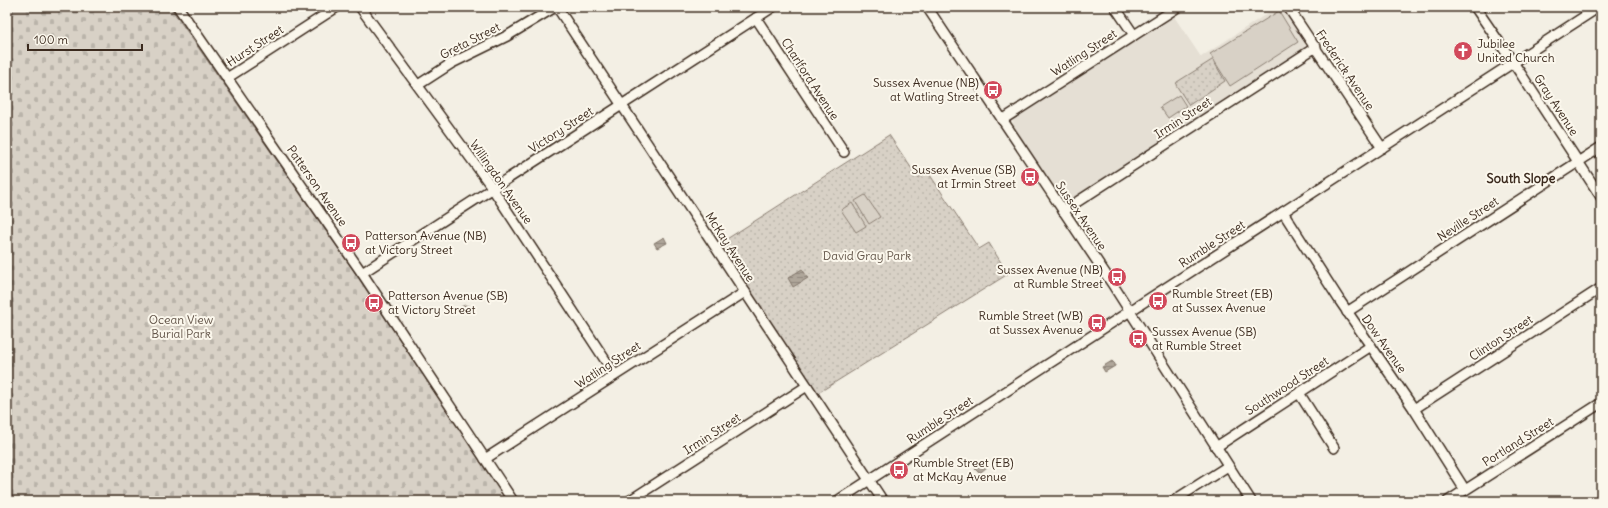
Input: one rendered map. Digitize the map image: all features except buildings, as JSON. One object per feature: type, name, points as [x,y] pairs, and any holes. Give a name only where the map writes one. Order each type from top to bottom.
[{"type":"street","name":"Patterson Avenue","points":[[178,7],[362,272],[513,501]]},
{"type":"street","name":"Hurst Street","points":[[227,78],[337,7]]},
{"type":"street","name":"Willingdon Avenue","points":[[360,7],[493,189],[616,375]]},
{"type":"street","name":"Greta Street","points":[[418,85],[452,63],[508,36],[556,7]]},
{"type":"street","name":"McKay Avenue","points":[[556,7],[883,501]]},
{"type":"street","name":"Victory Street","points":[[362,272],[493,189],[773,7]]},
{"type":"street","name":"Sussex Avenue","points":[[927,7],[1063,211],[1251,501]]},
{"type":"street","points":[[1115,7],[1134,35]]},
{"type":"street","name":"Watling Street","points":[[1002,120],[1178,7]]},
{"type":"street","name":"Frederick Avenue","points":[[1288,7],[1382,148]]},
{"type":"street","name":"Gray Avenue","points":[[1475,7],[1601,197]]},
{"type":"street","name":"Rumble Street","points":[[837,501],[1599,7]]},
{"type":"street","name":"Charlford Avenue","points":[[756,18],[844,152]]},
{"type":"street","name":"Irmin Street","points":[[1063,211],[1316,47]]},
{"type":"street","name":"Neville Street","points":[[1347,312],[1601,146]]},
{"type":"street","name":"Dow Avenue","points":[[1283,212],[1347,312],[1414,409],[1465,490]]},
{"type":"street","name":"Clinton Street","points":[[1414,409],[1601,288]]},
{"type":"street","name":"Watling Street","points":[[485,459],[745,292]]},
{"type":"street","name":"Southwood Street","points":[[1216,447],[1371,346]]},
{"type":"street","name":"Irmin Street","points":[[629,501],[807,386]]},
{"type":"street","points":[[1299,393],[1334,448]]},
{"type":"street","name":"Portland Street","points":[[1448,501],[1601,403]]},
{"type":"street","points":[[1173,501],[1228,466]]},
{"type":"shaded area","points":[[1277,7],[1283,7],[1304,40],[1305,45],[1303,49],[1070,200],[1064,201],[1013,125],[1013,121],[1016,117],[1173,15],[1201,57]]},
{"type":"shaded area","points":[[664,237],[667,243],[657,248],[654,243]]},
{"type":"shaded area","points":[[802,269],[808,278],[793,287],[788,278]]},
{"type":"shaded area","points":[[465,305],[471,307],[472,311],[468,313],[460,311],[461,307]]},
{"type":"shaded area","points":[[1112,361],[1115,366],[1105,372],[1102,367]]},
{"type":"shaded area","points":[[983,463],[987,467],[981,472],[978,472],[975,469],[976,466]]},
{"type":"green space","name":"Ocean View Burial Park","points":[[7,7],[170,7],[356,274],[507,501],[7,501]]},
{"type":"green space","points":[[1279,11],[1298,42],[1230,86],[1210,54]]},
{"type":"green space","points":[[1212,60],[1225,81],[1189,105],[1176,85],[1177,82]]},
{"type":"green space","points":[[1179,95],[1186,106],[1168,118],[1160,107]]},
{"type":"green space","name":"David Gray Park","points":[[889,135],[918,178],[928,172],[979,249],[989,243],[1008,274],[818,393],[719,244]]},
{"type":"green space","points":[[865,195],[880,217],[869,224],[855,201]]},
{"type":"green space","points":[[852,203],[866,226],[856,232],[841,210]]},
{"type":"place","name":"Jubilee United Church","points":[[1463,51]]},
{"type":"place","name":"Sussex Avenue (NB) at Watling Street","points":[[993,90]]},
{"type":"place","name":"Sussex Avenue (SB) at Irmin Street","points":[[1030,177]]},
{"type":"place","name":"Patterson Avenue (NB) at Victory Street","points":[[351,243]]},
{"type":"place","name":"Sussex Avenue (NB) at Rumble Street","points":[[1117,277]]},
{"type":"place","name":"Rumble Street (EB) at Sussex Avenue","points":[[1158,301]]},
{"type":"place","name":"Patterson Avenue (SB) at Victory Street","points":[[374,303]]},
{"type":"place","name":"Rumble Street (WB) at Sussex Avenue","points":[[1097,323]]},
{"type":"place","name":"Sussex Avenue (SB) at Rumble Street","points":[[1138,339]]},
{"type":"place","name":"Rumble Street (EB) at McKay Avenue","points":[[899,470]]},
{"type":"district","name":"South Slope","points":[[1521,178]]}]
